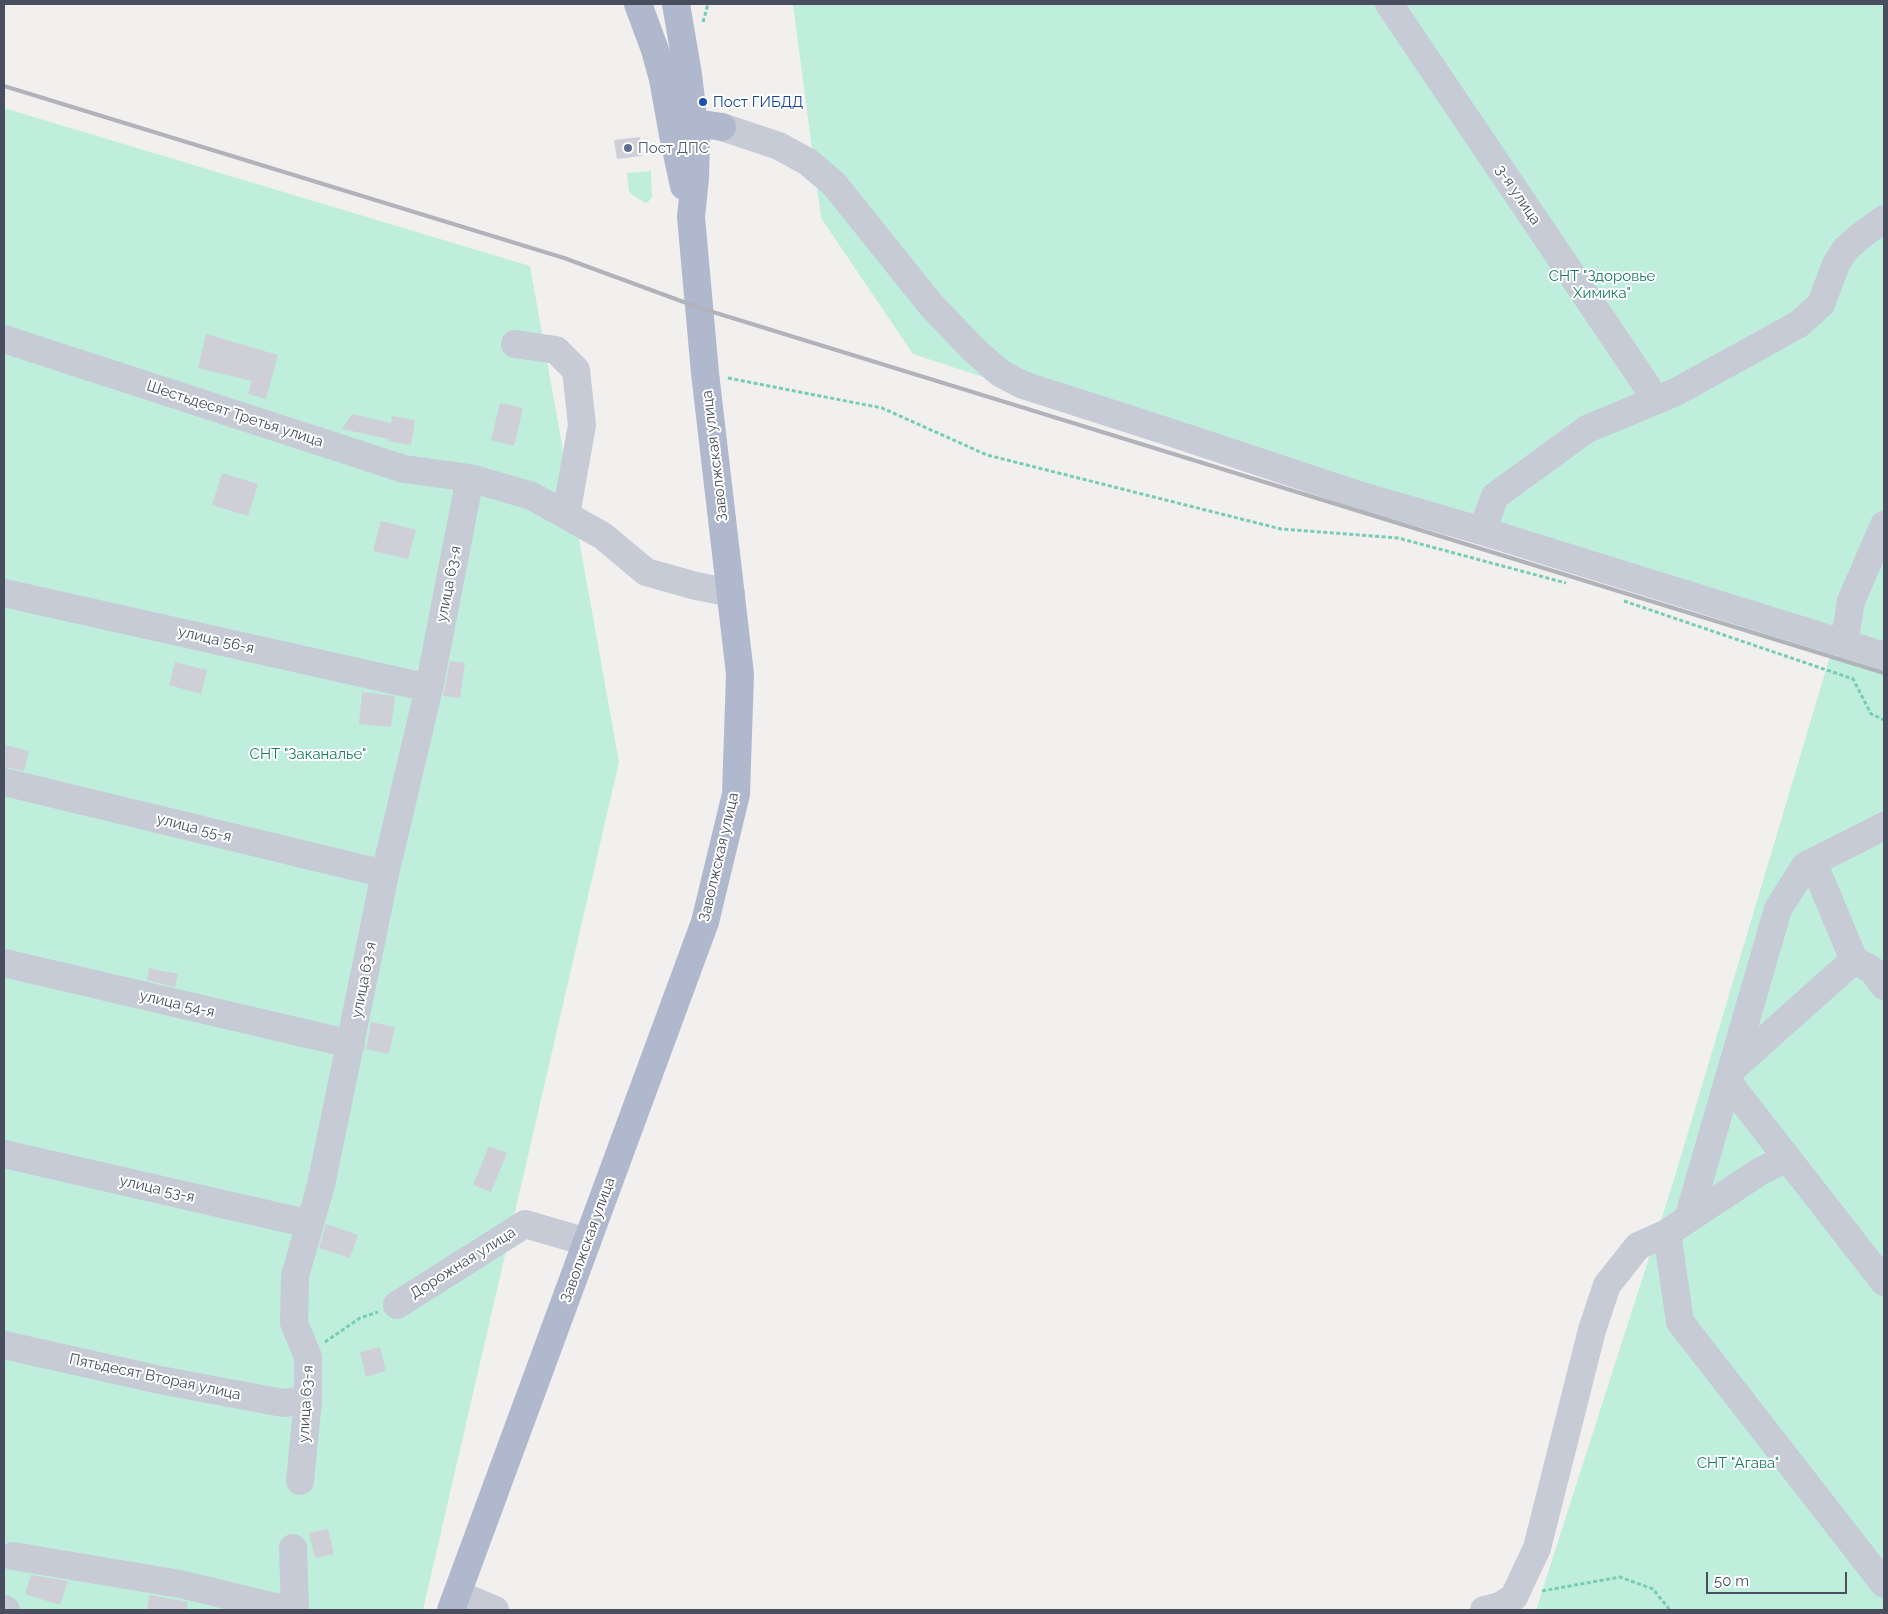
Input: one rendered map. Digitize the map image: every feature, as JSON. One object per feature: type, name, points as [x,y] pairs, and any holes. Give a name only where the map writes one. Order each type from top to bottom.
[{"type":"main road","points":[[638,4],[655,50],[663,79],[682,121]]},
{"type":"main road","points":[[676,4],[688,74],[682,121]]},
{"type":"main road","points":[[682,121],[722,127]]},
{"type":"main road","name":"Заволжская улица","points":[[454,1602],[705,922],[736,794],[740,674],[705,373],[682,121]]},
{"type":"street","name":"3-я улица","points":[[1389,4],[1647,386]]},
{"type":"street","points":[[722,127],[779,146],[808,162],[834,184],[931,305],[973,349],[1000,372],[1023,385],[1362,496],[1482,531],[1884,656]]},
{"type":"street","points":[[1482,531],[1495,496],[1587,429],[1676,392],[1799,324],[1820,304],[1836,264],[1845,250],[1858,237],[1884,219]]},
{"type":"street","name":"Шестьдесят Третья улица","points":[[4,339],[404,469],[470,478],[532,496],[604,536],[646,572],[696,586],[731,593]]},
{"type":"street","points":[[515,344],[556,350],[576,370],[582,425],[566,515]]},
{"type":"street","name":"улица 63-я","points":[[300,1481],[308,1400],[307,1354],[294,1323],[295,1276],[321,1185],[385,874],[429,688],[470,478]]},
{"type":"street","points":[[1844,644],[1851,600],[1884,525]]},
{"type":"street","name":"улица 56-я","points":[[4,593],[429,688]]},
{"type":"street","name":"улица 55-я","points":[[4,782],[385,874]]},
{"type":"street","points":[[1884,826],[1805,866],[1778,909],[1730,1076],[1677,1226],[1680,1322],[1884,1584]]},
{"type":"street","points":[[1813,862],[1854,960],[1872,970],[1884,986]]},
{"type":"street","points":[[1730,1076],[1854,960]]},
{"type":"street","name":"улица 54-я","points":[[4,963],[351,1044]]},
{"type":"street","points":[[1730,1076],[1787,1158],[1884,1282]]},
{"type":"street","name":"улица 53-я","points":[[4,1154],[310,1224]]},
{"type":"street","points":[[1484,1610],[1500,1606],[1514,1597],[1537,1548],[1592,1330],[1607,1285],[1638,1246],[1677,1226],[1759,1172],[1787,1158]]},
{"type":"street","name":"Дорожная улица","points":[[397,1305],[525,1224],[587,1242]]},
{"type":"street","name":"Пятьдесят Вторая улица","points":[[4,1345],[179,1384],[283,1403],[308,1400]]},
{"type":"street","points":[[293,1548],[295,1610]]},
{"type":"street","points":[[13,1556],[180,1584],[288,1610]]},
{"type":"street","points":[[454,1602],[495,1610]]},
{"type":"path","points":[[705,373],[882,408],[987,455],[1281,529],[1398,538],[1570,584]]},
{"type":"path","points":[[1617,599],[1853,679],[1871,714],[1884,720]]},
{"type":"path","points":[[307,1354],[360,1318],[397,1305]]},
{"type":"path","points":[[1514,1597],[1620,1577],[1652,1589],[1670,1610]]},
{"type":"green space","name":"СНТ \"Здоровье Химика\"","points":[[793,4],[1884,4],[1884,1610],[1536,1610],[1672,1186],[1830,656],[913,354],[821,218]]},
{"type":"green space","name":"СНТ \"Заканалье\"","points":[[4,108],[530,266],[619,762],[423,1610],[4,1610]]},
{"type":"green space","points":[[651,171],[652,197],[645,203],[629,191],[627,173]]},
{"type":"building","name":"Пост ДПС","points":[[640,137],[642,156],[617,159],[614,140]]},
{"type":"building","points":[[206,334],[278,355],[266,399],[248,394],[252,381],[198,368]]},
{"type":"building","points":[[500,403],[523,408],[514,446],[491,440]]},
{"type":"building","points":[[352,414],[391,423],[392,416],[415,420],[411,445],[342,429]]},
{"type":"building","points":[[222,473],[258,484],[248,516],[212,505]]},
{"type":"building","points":[[381,521],[416,530],[408,559],[373,551]]},
{"type":"building","points":[[450,661],[465,663],[460,698],[443,696]]},
{"type":"building","points":[[175,662],[207,670],[201,694],[169,685]]},
{"type":"building","points":[[362,692],[395,696],[391,727],[359,724]]},
{"type":"building","points":[[4,745],[29,751],[24,771],[4,767]]},
{"type":"building","points":[[149,968],[178,974],[175,987],[147,980]]},
{"type":"building","points":[[371,1022],[395,1027],[389,1054],[366,1049]]},
{"type":"building","points":[[489,1146],[507,1153],[491,1192],[473,1185]]},
{"type":"building","points":[[326,1224],[358,1235],[350,1258],[319,1248]]},
{"type":"building","points":[[380,1347],[386,1371],[366,1377],[360,1352]]},
{"type":"building","points":[[328,1529],[334,1554],[315,1558],[309,1533]]},
{"type":"building","points":[[31,1575],[68,1581],[60,1605],[25,1594]]},
{"type":"building","points":[[149,1595],[188,1602],[186,1610],[147,1610]]},
{"type":"railway","points":[[4,86],[564,258],[700,308],[1884,673]]},
{"type":"place","name":"Пост ГИБДД","points":[[703,102]]},
{"type":"place","name":"Пост ДПС","points":[[628,148]]},
{"type":"park label","name":"СНТ \"Агава\"","points":[[1738,1463]]}]
